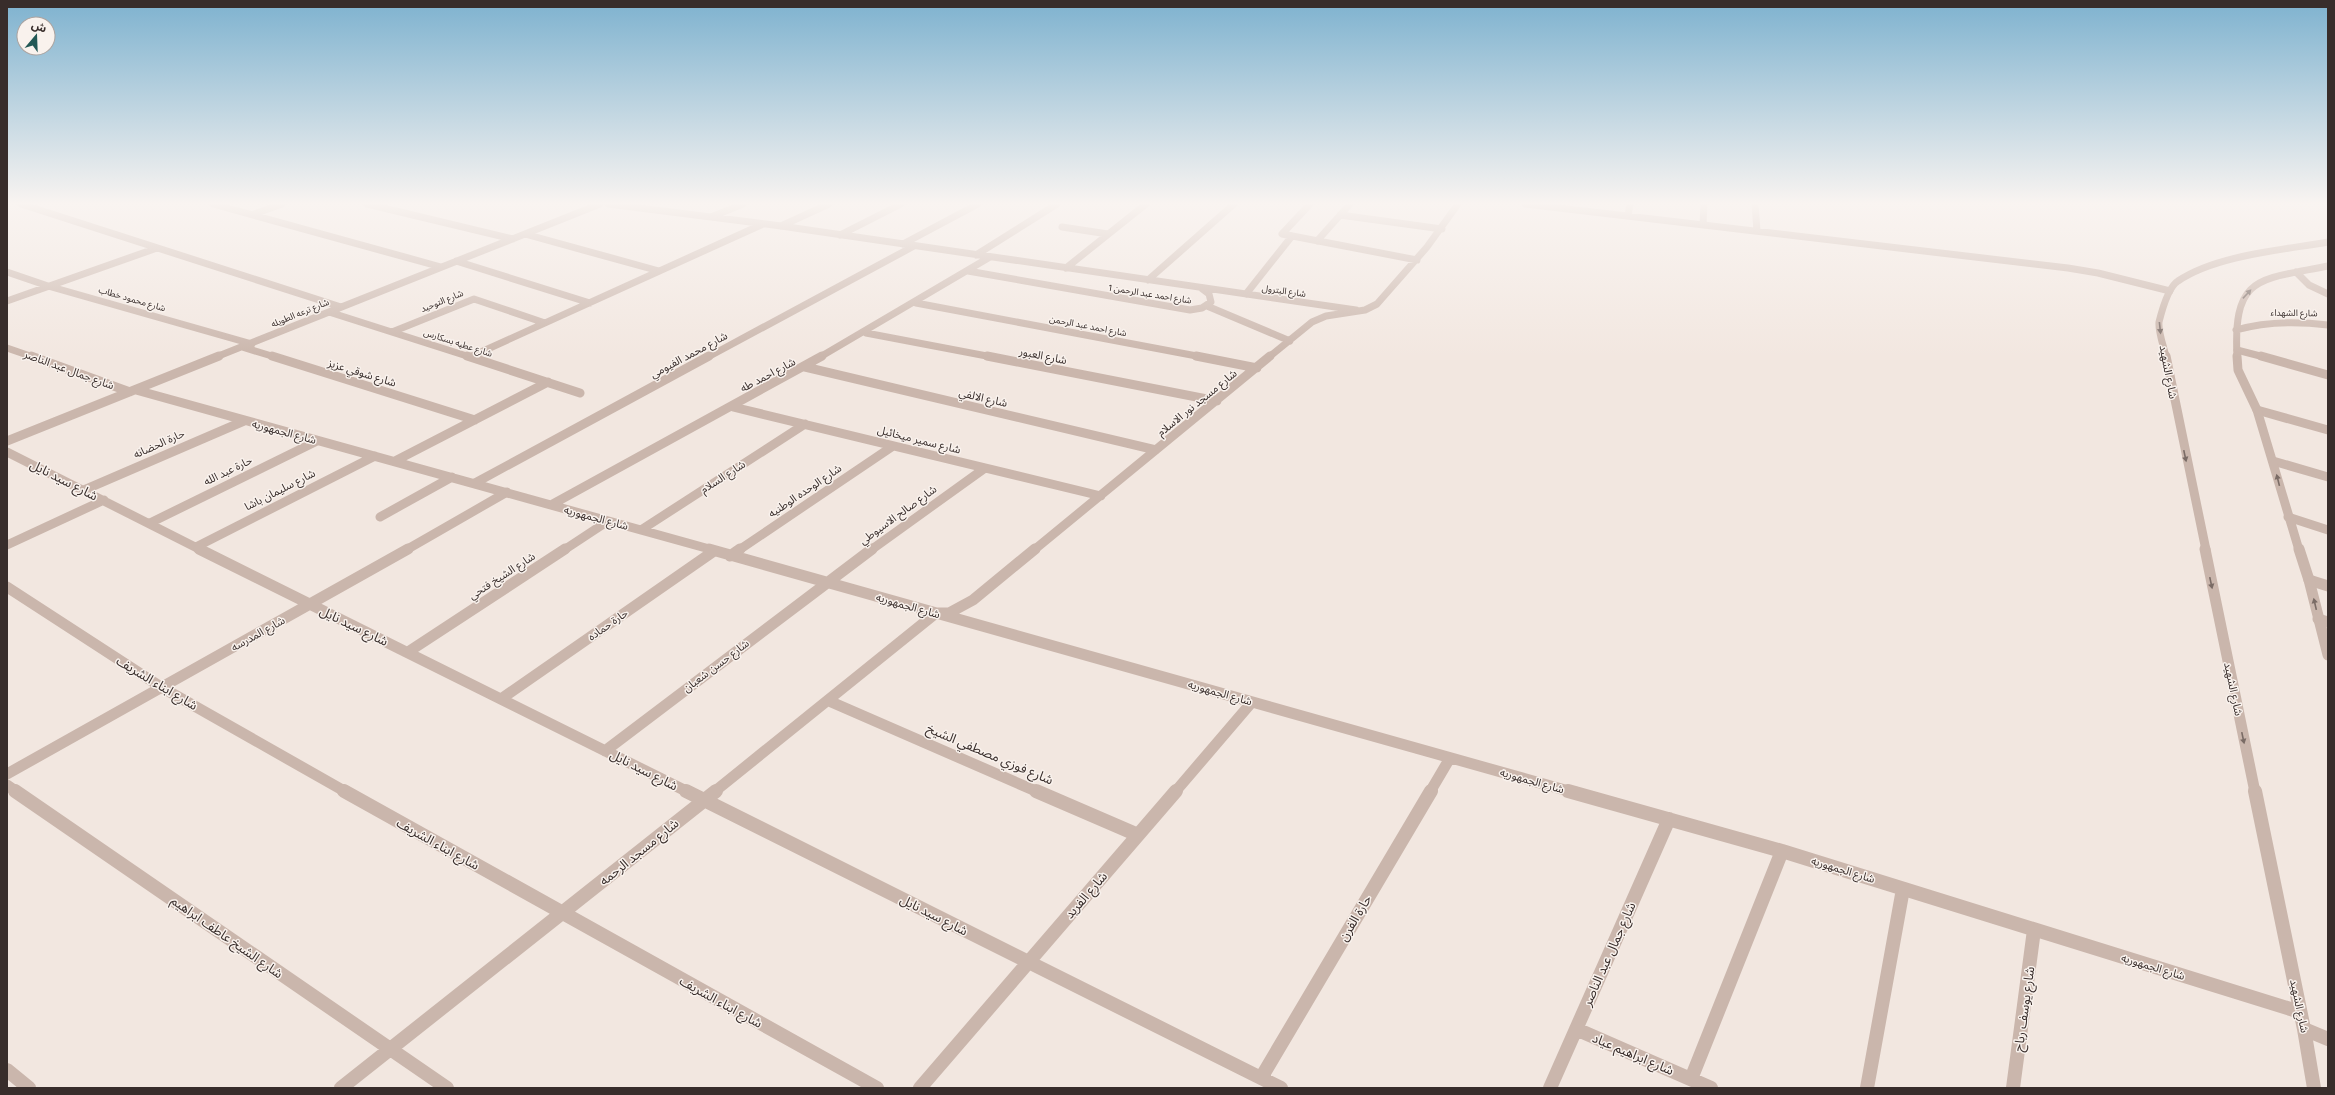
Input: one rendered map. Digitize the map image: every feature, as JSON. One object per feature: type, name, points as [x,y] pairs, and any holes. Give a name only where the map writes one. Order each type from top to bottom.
[{"type":"street","points":[[7,301],[137,255]]},
{"type":"street","points":[[179,255],[341,307]]},
{"type":"street","points":[[399,255],[441,267]]},
{"type":"street","name":"شارع ترعه الطويله","points":[[7,441],[471,255]]},
{"type":"street","points":[[601,255],[659,271]]},
{"type":"street","points":[[470,357],[694,255]]},
{"type":"street","name":"شارع محمد الفيومي","points":[[475,483],[897,255]]},
{"type":"street","name":"شارع البترول","points":[[977,255],[1363,311]]},
{"type":"street","points":[[1066,268],[1082,255]]},
{"type":"street","points":[[1148,280],[1176,255]]},
{"type":"street","points":[[1246,294],[1277,255]]},
{"type":"street","points":[[1391,255],[1417,260]]},
{"type":"street","name":"شارع مسجد نور الاسلام","points":[[936,613],[949,613],[973,600],[1318,319],[1363,311],[1374,307],[1421,255]]},
{"type":"street","points":[[1962,255],[2098,273],[2170,291],[2177,281],[2208,267],[2250,255]]},
{"type":"street","name":"شارع احمد طه","points":[[551,505],[866,333],[990,257]]},
{"type":"street","points":[[456,261],[590,303]]},
{"type":"street","points":[[2328,266],[2296,272],[2258,284],[2246,293],[2240,304],[2236,330],[2238,370],[2257,410],[2274,461],[2288,517],[2323,621],[2328,656]]},
{"type":"street","name":"شارع احمد عبد الرحمن 1","points":[[968,271],[1190,310],[1207,306],[1211,298],[1204,290],[1197,287]]},
{"type":"street","name":"شارع محمود خطاب","points":[[7,272],[48,286],[252,344]]},
{"type":"street","points":[[2296,272],[2309,285],[2328,294]]},
{"type":"street","name":"شارع الشهيد","points":[[2170,291],[2158,323],[2304,1029],[2314,1088]]},
{"type":"street","name":"شارع التوحيد","points":[[392,332],[466,301],[477,299],[545,323]]},
{"type":"street","name":"شارع احمد عبد الرحمن","points":[[916,303],[1257,368]]},
{"type":"street","points":[[1207,306],[1290,341]]},
{"type":"street","name":"شارع عطيه بسكارس","points":[[330,312],[580,393]]},
{"type":"street","name":"شارع الشهداء","points":[[2236,330],[2256,324],[2279,321],[2328,324]]},
{"type":"street","name":"شارع العبور","points":[[866,333],[1217,401]]},
{"type":"street","name":"شارع شوقي عزيز","points":[[242,347],[475,420]]},
{"type":"street","name":"شارع جمال عبد الناصر","points":[[7,348],[133,391]]},
{"type":"street","points":[[2237,350],[2328,375]]},
{"type":"street","name":"شارع الالفي","points":[[805,367],[1156,450]]},
{"type":"street","points":[[395,461],[548,382]]},
{"type":"street","name":"شارع الجمهوريه","points":[[133,391],[475,483],[1782,851],[2300,1012]]},
{"type":"street","name":"شارع سمير ميخائيل","points":[[732,407],[1100,496]]},
{"type":"street","points":[[2257,410],[2328,430]]},
{"type":"street","name":"حارة الحضانه","points":[[84,490],[244,420]]},
{"type":"street","name":"شارع السلام","points":[[641,530],[805,424]]},
{"type":"street","name":"حارة عبد الله","points":[[150,523],[317,441]]},
{"type":"street","name":"شارع الوحده الوطنيه","points":[[730,556],[893,446]]},
{"type":"street","name":"شارع سيد نايل","points":[[7,452],[310,605],[408,652],[1281,1088]]},
{"type":"street","name":"شارع سليمان باشا","points":[[196,547],[376,456]]},
{"type":"street","points":[[2274,461],[2328,477]]},
{"type":"street","name":"شارع صالح الاسيوطي","points":[[826,582],[985,468]]},
{"type":"street","points":[[380,517],[452,477]]},
{"type":"street","name":"شارع المدرسه","points":[[7,774],[310,605],[507,492]]},
{"type":"street","points":[[7,545],[104,500]]},
{"type":"street","points":[[2288,517],[2328,530]]},
{"type":"street","name":"شارع الشيخ فتحي","points":[[408,652],[608,521]]},
{"type":"street","name":"حارة حماده","points":[[502,699],[714,550]]},
{"type":"street","points":[[2309,580],[2328,586]]},
{"type":"street","name":"شارع حسن شعبان","points":[[605,751],[826,582]]},
{"type":"street","name":"شارع ابناء الشريف","points":[[7,587],[161,687],[562,914],[877,1088]]},
{"type":"street","name":"شارع مسجد الرحمه","points":[[341,1088],[829,701],[936,613]]},
{"type":"street","name":"شارع فوزي مصطفي الشيخ","points":[[829,701],[1138,835]]},
{"type":"street","name":"شارع الفريد","points":[[920,1088],[1252,702]]},
{"type":"street","name":"حارة الفرن","points":[[1261,1078],[1450,758]]},
{"type":"street","name":"شارع الشيخ عاطف ابراهيم","points":[[7,785],[447,1088]]},
{"type":"street","name":"شارع جمال عبد الناصر","points":[[1550,1088],[1669,819]]},
{"type":"street","points":[[1691,1079],[1782,851]]},
{"type":"street","points":[[1867,1088],[1903,889]]},
{"type":"street","name":"شارع يوسف رباح","points":[[2013,1088],[2034,930]]},
{"type":"street","name":"شارع ابراهيم عياد","points":[[1576,1029],[1711,1088]]},
{"type":"street","points":[[2304,1029],[2328,1039]]},
{"type":"street","points":[[7,1070],[29,1088]]}]
